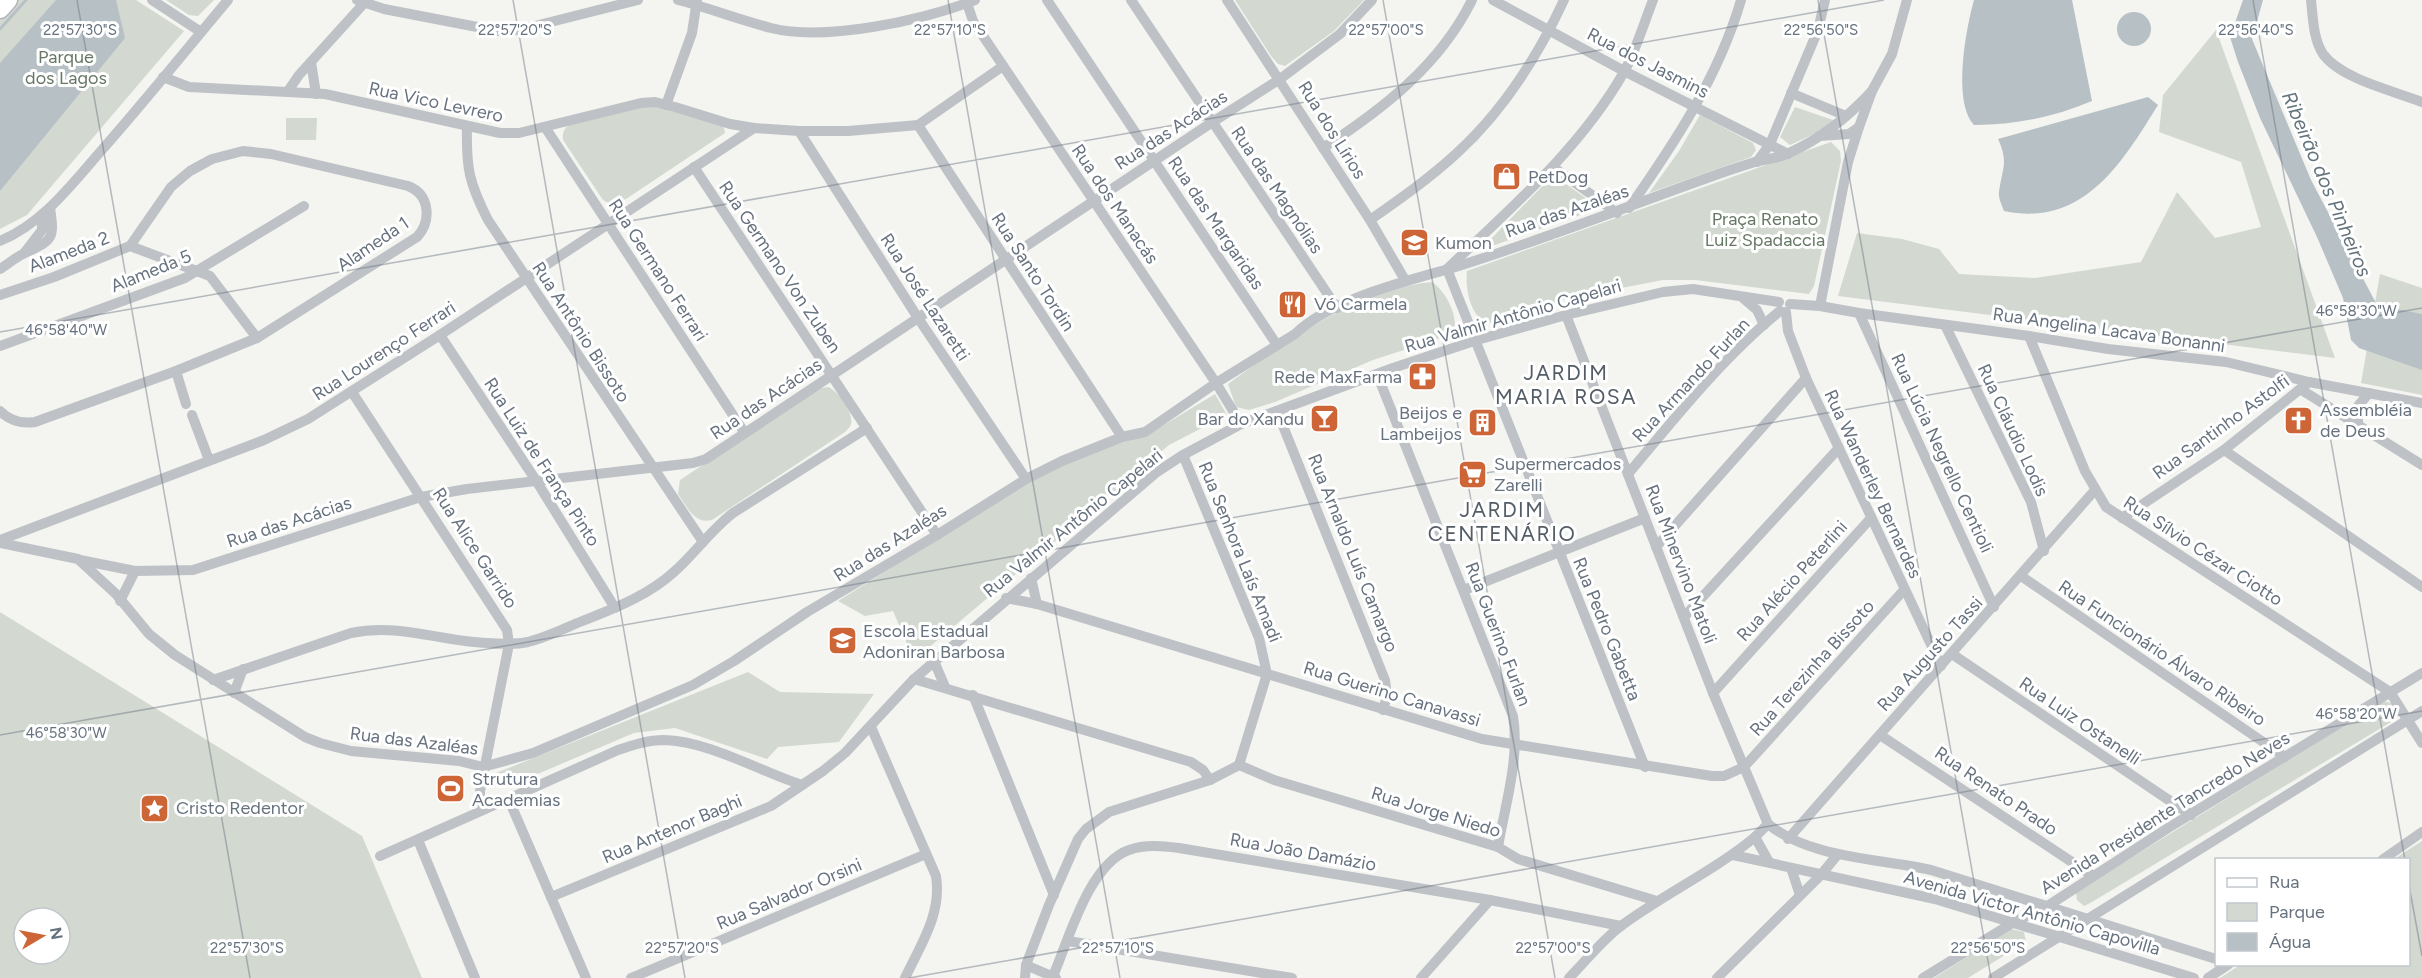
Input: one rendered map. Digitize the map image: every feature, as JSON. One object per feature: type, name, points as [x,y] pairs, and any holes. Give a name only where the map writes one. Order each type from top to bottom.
[{"type":"main road","points":[[0,9],[8,0]]},
{"type":"street","points":[[152,0],[201,32]]},
{"type":"street","points":[[0,241],[15,235],[46,212],[151,95],[163,77],[228,0]]},
{"type":"street","points":[[288,91],[363,1],[498,31],[519,30],[638,0]]},
{"type":"street","points":[[678,0],[697,2],[773,28],[814,32],[897,22],[969,1]]},
{"type":"street","name":"Rua das Margaridas","points":[[1047,0],[1277,345]]},
{"type":"street","name":"Rua das Magnólias","points":[[1131,0],[1336,308]]},
{"type":"street","name":"Rua dos Lírios","points":[[1227,0],[1371,220],[1405,280]]},
{"type":"street","name":"Rua das Acácias","points":[[78,559],[135,571],[193,570],[421,497],[467,489],[699,462],[1280,79],[1340,34],[1372,0]]},
{"type":"street","points":[[1323,148],[1370,118],[1408,86],[1439,52],[1472,0]]},
{"type":"street","name":"Rua dos Jasmins","points":[[1493,0],[1624,71],[1788,154]]},
{"type":"street","points":[[1371,220],[1434,173],[1459,151],[1499,106],[1531,65],[1564,0]]},
{"type":"street","points":[[1447,269],[1554,167],[1601,106],[1624,71],[1653,0]]},
{"type":"street","points":[[1628,208],[1664,157],[1695,105],[1720,55],[1741,0]]},
{"type":"street","points":[[1757,162],[1770,144],[1818,30],[1825,0]]},
{"type":"street","name":"Rua das Azaléas","points":[[1848,162],[1872,91],[1892,54],[1907,0]]},
{"type":"street","points":[[2312,0],[2316,39],[2323,54],[2334,65],[2348,74],[2422,102]]},
{"type":"street","name":"Rua dos Manacás","points":[[969,1],[973,21],[1216,382],[1241,424]]},
{"type":"street","points":[[666,105],[692,33],[697,2]]},
{"type":"street","points":[[311,62],[316,94]]},
{"type":"street","name":"Rua Vico Levrero","points":[[163,77],[189,87],[316,94],[510,134],[641,103],[666,105],[730,124],[754,128],[848,131],[918,125],[1003,66]]},
{"type":"street","name":"Rua das Azaléas","points":[[78,559],[149,634],[175,655],[297,732],[320,743],[351,751],[459,761],[483,767],[533,753],[693,685],[734,661],[807,612],[937,535],[1026,478],[1122,437],[1145,432],[1216,382],[1277,345],[1303,326],[1336,308],[1405,280],[1447,269],[1617,213],[1757,162],[1788,154],[1819,136],[1851,112],[1872,91]]},
{"type":"street","points":[[1791,93],[1851,112],[1848,162],[1820,306]]},
{"type":"street","name":"Rua Santo Tordin","points":[[918,125],[1122,437]]},
{"type":"street","name":"Rua Antônio Bissoto","points":[[467,126],[466,153],[472,189],[488,220],[703,542]]},
{"type":"street","name":"Rua Germano Ferrari","points":[[545,127],[744,432]]},
{"type":"street","points":[[1849,134],[1859,127]]},
{"type":"street","name":"Rua Lourenço Ferrari","points":[[0,542],[264,440],[308,419],[754,128]]},
{"type":"street","name":"Rua José Lazaretti","points":[[799,131],[918,318],[1026,478]]},
{"type":"street","name":"Rua das Azaléas","points":[[1819,136],[1849,134]]},
{"type":"street","name":"Alameda 1","points":[[0,411],[9,419],[35,422],[176,371],[257,338],[417,237],[425,228],[427,215],[425,203],[414,188],[271,154],[243,152],[212,159],[184,176],[171,187],[130,246]]},
{"type":"street","name":"Rua Germano Von Zuben","points":[[694,167],[937,535]]},
{"type":"street","points":[[1554,167],[1617,213]]},
{"type":"street","name":"Alameda 5","points":[[0,345],[185,278],[304,206]]},
{"type":"street","points":[[0,269],[25,252],[36,249],[50,237],[52,223],[46,212]]},
{"type":"street","name":"Alameda 2","points":[[0,295],[54,277],[130,246],[199,270],[217,283],[257,338]]},
{"type":"street","name":"Rua Pedro Gabetta","points":[[1447,269],[1645,766]]},
{"type":"street","name":"Rua Valmir Antônio Capelari","points":[[802,785],[845,753],[914,679],[934,661],[1157,472],[1183,455],[1241,424],[1477,340],[1566,315],[1663,292],[1693,289],[1743,297],[1784,307]]},
{"type":"street","points":[[1743,297],[1757,310],[1764,325]]},
{"type":"street","name":"Rua Angelina Lacava Bonanni","points":[[1784,307],[1820,306],[2108,349],[2226,362],[2305,386],[2369,393],[2422,403]]},
{"type":"street","name":"Rua Armando Furlan","points":[[1628,474],[1683,408],[1784,307]]},
{"type":"street","name":"Rua Wanderley Bernardes","points":[[1784,307],[1788,331],[1806,378],[1941,666]]},
{"type":"street","name":"Rua Lúcia Negrello Centioli","points":[[1859,313],[1994,607]]},
{"type":"street","name":"Rua Minervino Matoli","points":[[1566,315],[1713,693],[1768,824]]},
{"type":"street","name":"Rua Cláudio Lodis","points":[[1944,325],[2031,502],[2044,551]]},
{"type":"street","name":"Rua Luiz de França Pinto","points":[[440,335],[537,482],[615,608]]},
{"type":"street","name":"Rua Sílvio Cézar Ciotto","points":[[2029,336],[2095,490],[2106,507],[2390,692],[2422,743]]},
{"type":"street","points":[[176,371],[186,404]]},
{"type":"street","name":"Rua Guerino Furlan","points":[[1377,374],[1513,716],[1515,745],[1498,847]]},
{"type":"street","points":[[1656,547],[1806,378]]},
{"type":"street","points":[[2305,386],[2358,424],[2422,465]]},
{"type":"street","name":"Rua Santinho Astolfi","points":[[2122,518],[2224,450],[2305,386]]},
{"type":"street","name":"Rua Alice Garrido","points":[[352,392],[503,622],[509,644]]},
{"type":"street","points":[[2358,424],[2358,406],[2369,393]]},
{"type":"street","name":"Rua Arnaldo Luís Camargo","points":[[1277,411],[1374,647],[1385,680],[1387,696],[1383,710]]},
{"type":"street","points":[[192,415],[209,460]]},
{"type":"street","points":[[213,680],[351,633],[373,628],[393,629],[448,639],[509,644],[542,638],[615,608],[649,591],[675,572],[721,522],[733,513],[867,428]]},
{"type":"street","points":[[1684,617],[1839,448]]},
{"type":"street","points":[[2224,450],[2422,587]]},
{"type":"street","name":"Rua Senhora Laís Amadi","points":[[1183,455],[1259,638],[1267,674],[1239,765]]},
{"type":"street","name":"Rua Augusto Tassi","points":[[1788,839],[2044,551],[2095,490]]},
{"type":"street","points":[[1464,590],[1645,518]]},
{"type":"street","name":"Rua Alécio Peterlini","points":[[1713,693],[1871,518]]},
{"type":"street","points":[[0,542],[78,559]]},
{"type":"street","points":[[120,601],[135,571]]},
{"type":"street","name":"Rua Funcionário Álvaro Ribeiro","points":[[2021,576],[2285,757]]},
{"type":"street","points":[[1031,578],[1037,604]]},
{"type":"street","name":"Rua Terezinha Bissoto","points":[[1744,767],[1904,590]]},
{"type":"street","name":"Rua Guerino Canavassi","points":[[1006,598],[1037,604],[1482,739],[1712,776],[1724,776],[1744,767]]},
{"type":"street","points":[[485,809],[480,800],[483,767],[509,644]]},
{"type":"street","name":"Rua Luiz Ostanelli","points":[[1952,654],[2191,815]]},
{"type":"street","points":[[934,661],[945,687]]},
{"type":"street","points":[[234,693],[243,669]]},
{"type":"street","name":"Avenida Presidente Tancredo Neves","points":[[1923,978],[2014,922],[2046,907],[2422,673]]},
{"type":"street","points":[[914,679],[1191,762],[1203,770],[1210,780]]},
{"type":"street","points":[[973,695],[1054,895]]},
{"type":"street","points":[[1993,978],[2422,711]]},
{"type":"street","points":[[871,727],[936,876],[938,901],[934,915],[905,978]]},
{"type":"street","name":"Rua Renato Prado","points":[[1880,735],[2093,876]]},
{"type":"street","points":[[380,856],[618,750],[655,741],[677,741],[700,747],[802,785]]},
{"type":"street","points":[[1025,978],[1026,965],[1078,839],[1092,824],[1109,812],[1123,806],[1210,780],[1239,765]]},
{"type":"street","name":"Rua Jorge Niedo","points":[[1239,765],[1274,780],[1498,847],[1518,859],[1657,901]]},
{"type":"street","name":"Rua Antenor Baghi","points":[[551,897],[771,806],[802,785]]},
{"type":"street","points":[[508,800],[586,978]]},
{"type":"street","points":[[1569,978],[1621,926],[1657,901],[1733,855],[1768,824]]},
{"type":"street","name":"Avenida Victor Antônio Capovilla","points":[[1768,824],[1788,839],[1838,854],[1896,862],[1931,870],[2215,958]]},
{"type":"street","points":[[2385,858],[2422,832]]},
{"type":"street","points":[[1755,837],[1768,862]]},
{"type":"street","points":[[418,840],[475,978]]},
{"type":"street","name":"Rua João Damázio","points":[[1054,977],[1091,886],[1106,864],[1128,850],[1145,846],[1179,848],[1490,900],[1621,926]]},
{"type":"street","name":"Rua Salvador Orsini","points":[[631,978],[926,854]]},
{"type":"street","points":[[1717,978],[1820,876],[1838,854]]},
{"type":"street","name":"Avenida Victor Antônio Capovilla","points":[[1733,855],[1820,876],[1935,899],[2194,978]]},
{"type":"street","points":[[1791,868],[1800,895]]},
{"type":"street","points":[[1421,978],[1490,900]]},
{"type":"street","points":[[1068,940],[1292,978]]},
{"type":"street","points":[[1026,965],[1054,977]]},
{"type":"street","points":[[2208,978],[2226,966]]},
{"type":"green space","name":"Parque dos Lagos","points":[[18,0],[136,0],[184,31],[27,215],[0,229],[0,20]]},
{"type":"green space","points":[[166,0],[214,0],[198,16],[189,15]]},
{"type":"green space","points":[[1235,0],[1364,0],[1334,31],[1285,66],[1278,64],[1271,56]]},
{"type":"green space","points":[[2216,30],[2335,358],[1838,296],[1857,233],[1902,239],[1939,249],[1959,274],[2035,278],[2141,262],[2177,192],[2215,238],[2261,227],[2241,162],[2159,132],[2163,95]]},
{"type":"green space","points":[[652,105],[719,123],[725,133],[626,199],[610,204],[603,200],[563,140],[564,130],[571,124]]},
{"type":"green space","points":[[1795,107],[1833,120],[1829,127],[1790,145],[1780,137]]},
{"type":"green space","points":[[1700,115],[1753,143],[1756,150],[1751,157],[1649,193],[1679,151]]},
{"type":"green space","points":[[286,118],[317,118],[316,140],[286,140]]},
{"type":"green space","name":"Praça Renato Luiz Spadaccia","points":[[1831,142],[1840,151],[1841,161],[1814,286],[1809,294],[1695,280],[1663,280],[1570,298],[1487,324],[1481,320],[1473,308],[1468,293],[1467,271]]},
{"type":"green space","points":[[1553,175],[1600,208],[1492,246],[1487,243]]},
{"type":"green space","points":[[2380,274],[2422,288],[2422,395],[2361,383]]},
{"type":"green space","points":[[1432,282],[1447,298],[1450,305],[1455,320],[1453,334],[1373,360],[1275,402],[1249,410],[1236,407],[1228,384],[1299,335],[1350,306],[1377,295]]},
{"type":"green space","points":[[828,387],[848,408],[851,425],[845,432],[712,520],[700,520],[692,513],[678,494],[680,480],[817,389]]},
{"type":"green space","points":[[1215,394],[1227,415],[1169,445],[914,660],[893,611],[865,616],[838,601],[1062,461],[1149,434]]},
{"type":"green space","points":[[0,612],[362,836],[422,978],[0,978]]},
{"type":"green space","points":[[748,672],[780,692],[874,694],[839,742],[778,747],[767,759],[675,728],[634,733],[507,787],[489,784],[496,773]]},
{"type":"green space","points":[[2384,701],[2395,704],[2396,719],[2092,902],[2084,906],[2077,900],[2076,892]]},
{"type":"green space","points":[[2422,841],[2422,978],[2220,978],[2238,966],[2410,966],[2410,858],[2396,858]]},
{"type":"green space","points":[[2011,929],[2024,932],[2026,942],[1968,978],[1934,978]]},
{"type":"water","name":"Parque dos Lagos","points":[[56,0],[116,0],[125,38],[0,191],[0,63]]},
{"type":"water","points":[[1974,0],[2072,0],[2092,101],[2035,119],[2005,124],[1974,125],[1967,114],[1962,83],[1965,46]]},
{"type":"water","points":[[2243,0],[2263,0],[2252,39],[2311,180],[2377,305],[2422,314],[2422,370],[2359,348],[2351,340],[2343,298],[2317,237],[2260,118],[2230,37]]},
{"type":"water","points":[[2134,12],[2146,17],[2151,29],[2146,41],[2134,46],[2122,41],[2117,29],[2122,17]]},
{"type":"water","points":[[2148,97],[2158,105],[2130,148],[2097,186],[2078,200],[2056,210],[2032,214],[2004,211],[1999,194],[2004,160],[1998,139]]},
{"type":"waterway","points":[[0,29],[26,0]]},
{"type":"place","name":"PetDog","points":[[1507,177]]},
{"type":"place","name":"Kumon","points":[[1414,243]]},
{"type":"place","name":"Vó Carmela","points":[[1293,304]]},
{"type":"place","name":"Rede MaxFarma","points":[[1423,377]]},
{"type":"place","name":"Bar do Xandu","points":[[1325,419]]},
{"type":"place","name":"Assembléia de Deus","points":[[2299,420]]},
{"type":"place","name":"Beijos e Lambeijos","points":[[1483,423]]},
{"type":"place","name":"Supermercados Zarelli","points":[[1473,474]]},
{"type":"place","name":"Escola Estadual Adoniran Barbosa","points":[[842,641]]},
{"type":"place","name":"Strutura Academias","points":[[451,789]]},
{"type":"place","name":"Cristo Redentor","points":[[155,808]]},
{"type":"district","name":"JARDIM MARIA ROSA","points":[[1566,384]]},
{"type":"district","name":"JARDIM CENTENÁRIO","points":[[1502,521]]},
{"type":"water label","name":"Ribeirão dos Pinheiros","points":[[2327,184]]}]
